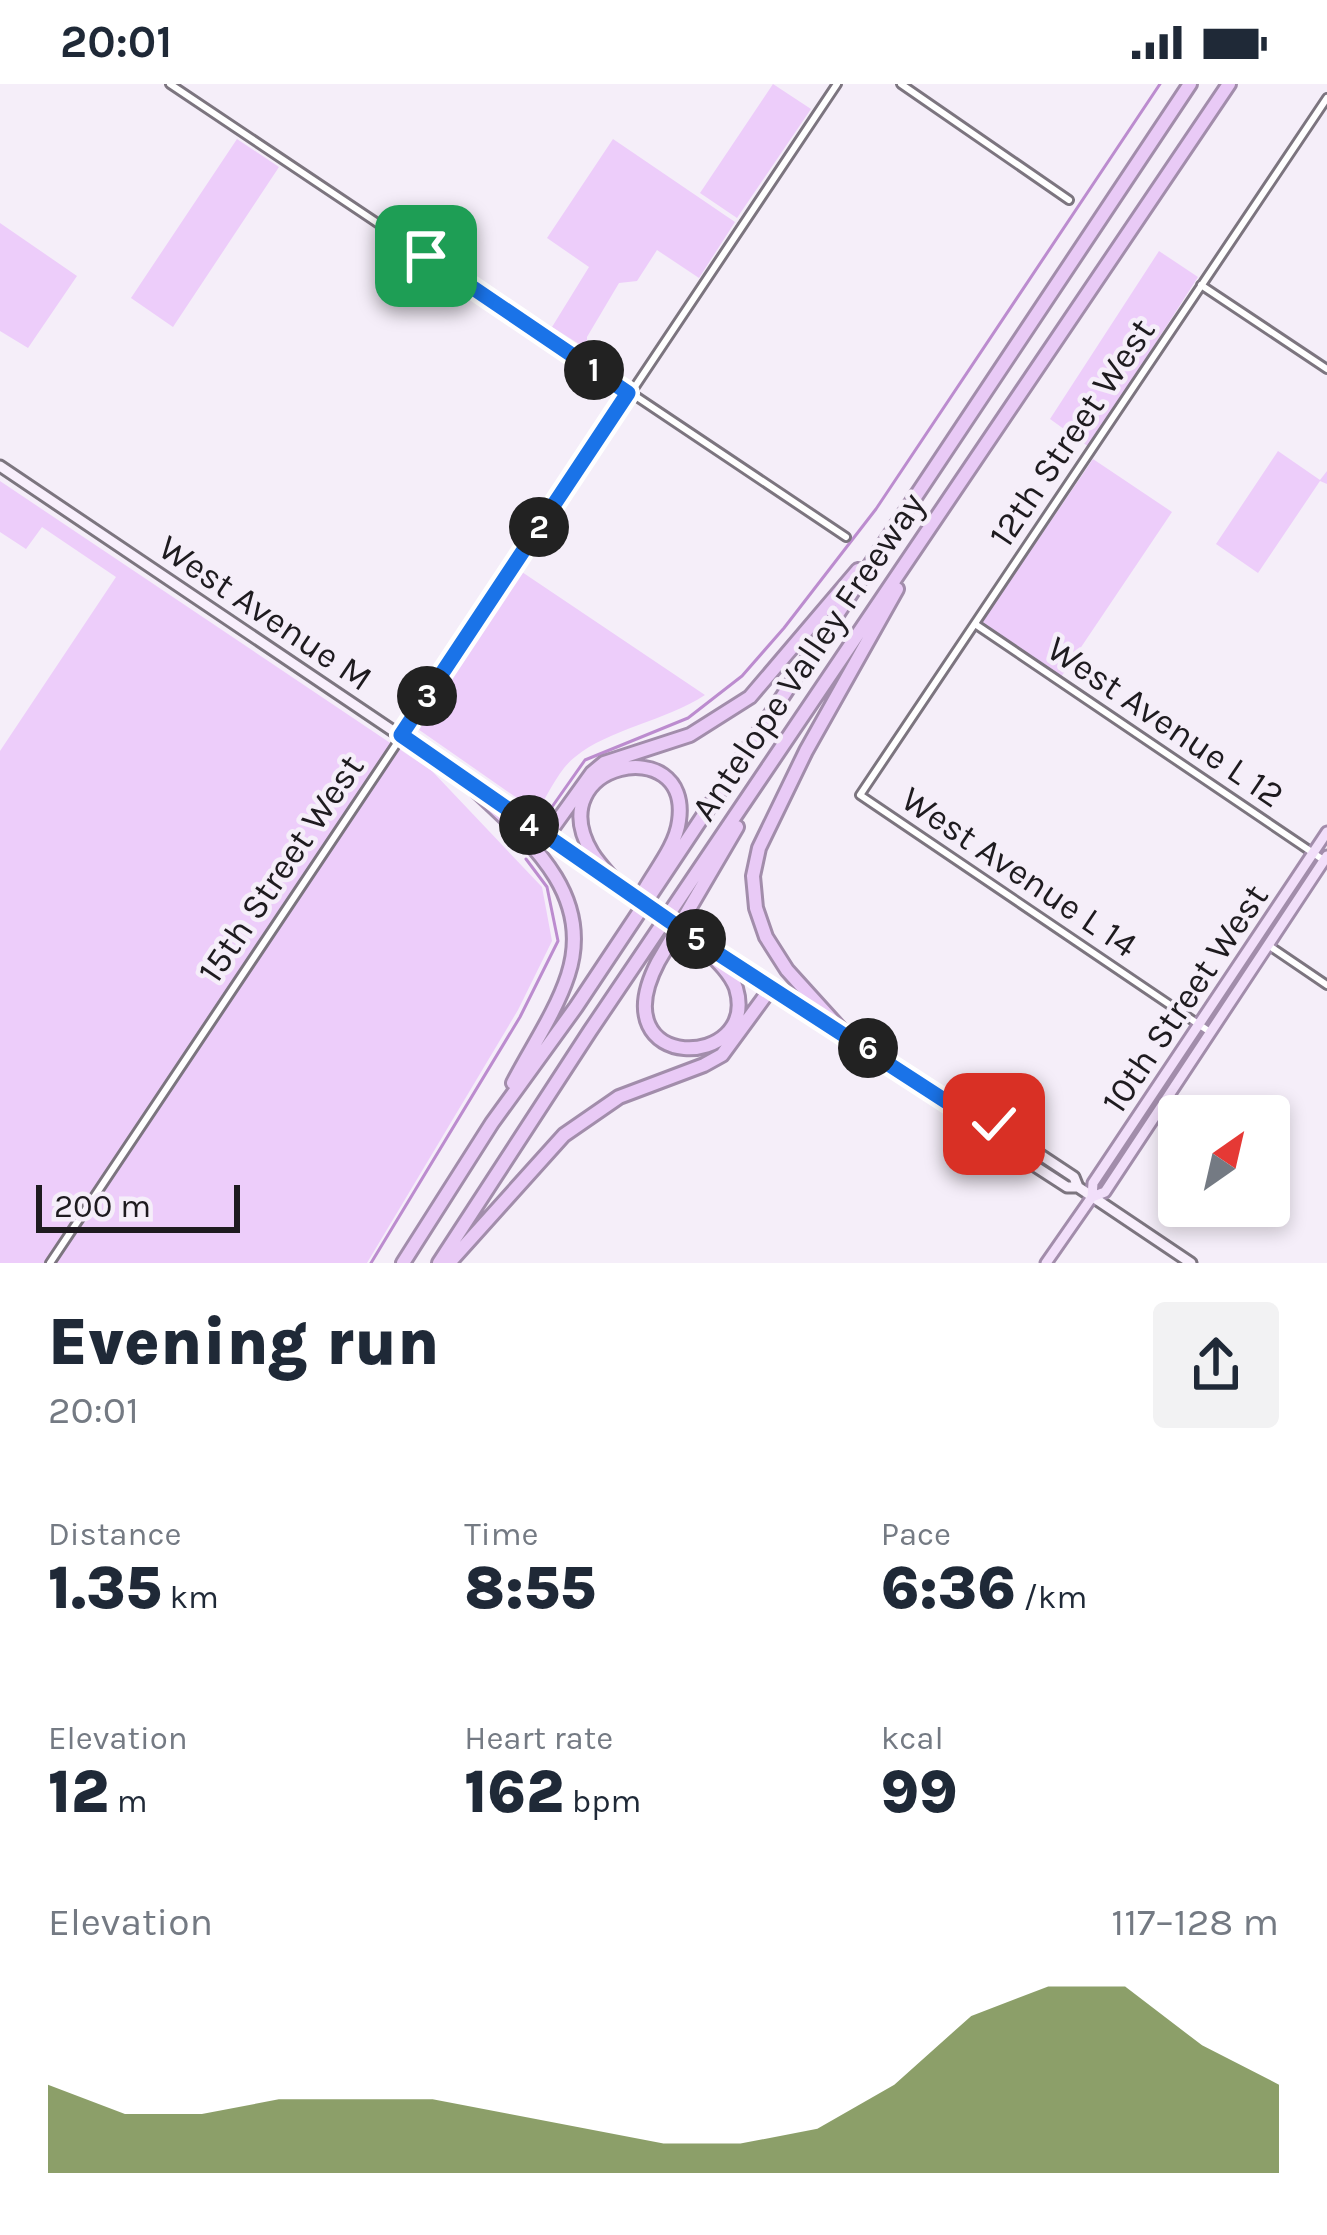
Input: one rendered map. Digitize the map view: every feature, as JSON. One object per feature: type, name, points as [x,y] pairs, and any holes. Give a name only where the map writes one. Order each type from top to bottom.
[{"type":"highway","name":"Antelope Valley Freeway","points":[[403,1263],[492,1123],[576,1007],[1190,84]]},
{"type":"highway","name":"Antelope Valley Freeway","points":[[439,1263],[590,1030],[1228,84]]},
{"type":"highway","points":[[844,1033],[788,970],[766,937],[754,893],[755,863],[806,751],[935,519]]},
{"type":"highway","points":[[546,837],[604,763],[690,735],[750,697],[770,679],[856,571],[877,553]]},
{"type":"highway","points":[[694,938],[729,975],[738,1003],[728,1033],[711,1046],[691,1051],[668,1045],[646,1021],[642,1005],[646,984],[787,740]]},
{"type":"highway","points":[[576,1007],[679,826],[678,800],[670,785],[652,770],[633,766],[614,769],[596,782],[584,812],[590,850],[622,890]]},
{"type":"highway","points":[[460,775],[545,859],[564,887],[574,922],[567,980],[492,1123]]},
{"type":"highway","points":[[449,1263],[563,1135],[620,1096],[722,1055],[771,988]]},
{"type":"main road","name":"West Avenue M","points":[[0,466],[460,775],[622,890],[981,1124],[987,1134],[1033,1165],[1067,1187],[1078,1187],[1192,1263]]},
{"type":"main road","name":"10th Street West","points":[[1046,1263],[1327,832]]},
{"type":"main road","name":"10th Street West","points":[[1092,1197],[1105,1192],[1326,859]]},
{"type":"street","points":[[170,84],[846,537]]},
{"type":"street","name":"15th Street West","points":[[50,1263],[837,84]]},
{"type":"street","points":[[901,84],[1069,200]]},
{"type":"street","name":"12th Street West","points":[[860,795],[1327,98]]},
{"type":"street","points":[[1201,284],[1327,369]]},
{"type":"street","name":"West Avenue L 12","points":[[975,624],[1326,859]]},
{"type":"street","name":"West Avenue L 14","points":[[860,795],[1210,1032]]},
{"type":"street","points":[[1268,945],[1327,985]]},
{"type":"shaded area","points":[[773,84],[811,109],[737,218],[700,193]]},
{"type":"shaded area","points":[[237,139],[279,167],[173,327],[131,298]]},
{"type":"shaded area","points":[[613,139],[735,222],[699,278],[657,250],[637,281],[619,283],[587,337],[587,349],[552,327],[589,267],[547,238]]},
{"type":"shaded area","points":[[0,223],[77,276],[28,348],[0,331]]},
{"type":"shaded area","points":[[1159,251],[1198,277],[1089,447],[1050,419]]},
{"type":"shaded area","points":[[1278,451],[1320,480],[1327,471],[1327,484],[1320,481],[1258,573],[1216,544]]},
{"type":"shaded area","points":[[1093,459],[1172,512],[1061,677],[982,622]]},
{"type":"shaded area","points":[[0,481],[432,771],[542,887],[552,941],[518,1010],[367,1263],[0,1263],[0,751],[116,577],[42,527],[26,549],[0,532]]},
{"type":"shaded area","points":[[519,570],[705,695],[589,747],[564,768],[537,812],[415,727]]},
{"type":"waterway","points":[[547,814],[585,760],[688,718],[742,676],[784,628],[876,509],[1160,84]]},
{"type":"waterway","points":[[371,1263],[520,1017],[558,941],[547,887],[526,859]]},
{"type":"route","points":[[426,256],[628,393],[401,735],[694,938],[981,1124],[994,1124]]}]
